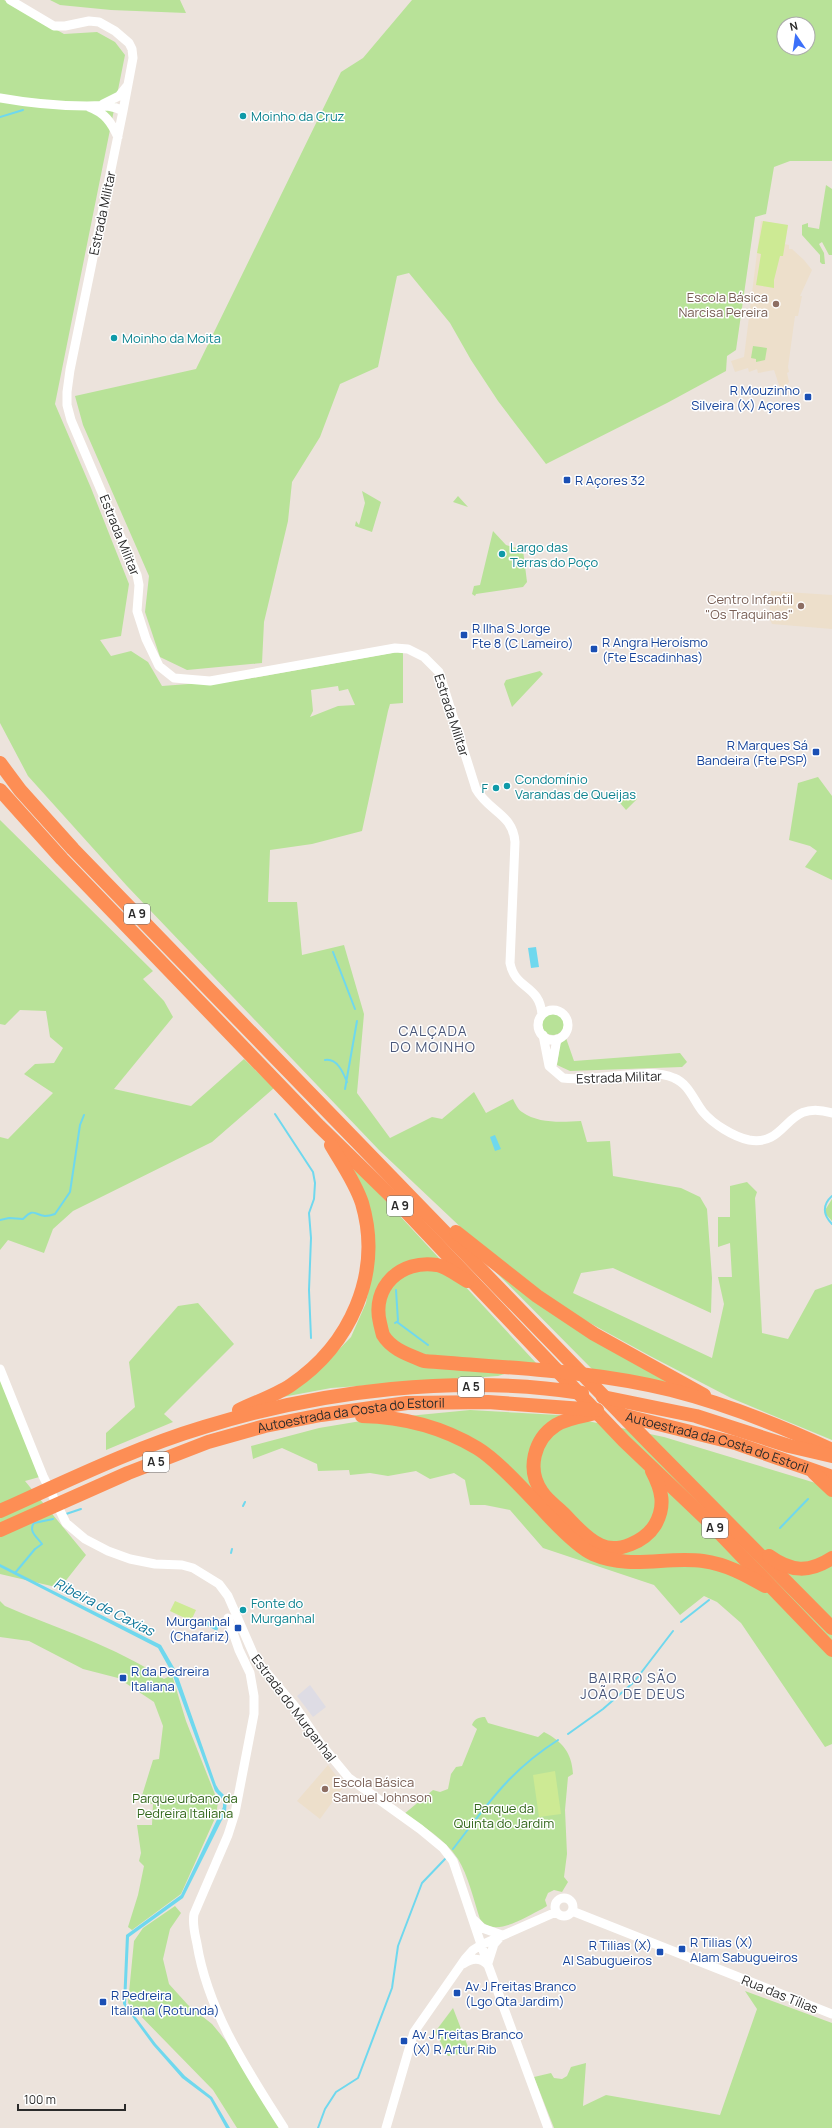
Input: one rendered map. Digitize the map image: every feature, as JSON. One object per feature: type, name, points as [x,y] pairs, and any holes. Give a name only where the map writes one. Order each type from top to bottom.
[{"type":"highway","name":"A 9","points":[[0,763],[20,790],[73,849],[652,1446],[832,1628]]},
{"type":"highway","name":"A 9","points":[[0,790],[67,864],[319,1126],[398,1203],[624,1441],[707,1520],[832,1650]]},
{"type":"highway","points":[[204,1427],[290,1386],[328,1354],[344,1331],[356,1309],[363,1288],[367,1265],[366,1224],[362,1204],[353,1180],[319,1126]]},
{"type":"highway","points":[[408,1193],[537,1296],[594,1334],[699,1391],[714,1403]]},
{"type":"highway","points":[[480,1288],[438,1265],[419,1264],[398,1272],[383,1288],[377,1311],[384,1335],[400,1352],[424,1361],[599,1377],[670,1390],[714,1403],[802,1436],[832,1450]]},
{"type":"highway","name":"Autoestrada da Costa do Estoril","points":[[0,1511],[127,1455],[204,1427],[261,1411],[319,1398],[407,1387],[547,1388],[624,1400],[696,1416],[789,1446],[832,1456]]},
{"type":"highway","name":"Autoestrada da Costa do Estoril","points":[[0,1530],[78,1494],[208,1442],[265,1426],[321,1415],[408,1403],[488,1402],[547,1405],[605,1411],[735,1443],[832,1477]]},
{"type":"highway","points":[[605,1411],[562,1422],[543,1436],[535,1451],[534,1472],[541,1491],[583,1533],[600,1546],[618,1548],[633,1544],[650,1534],[662,1511],[661,1490],[647,1462]]},
{"type":"highway","points":[[321,1415],[380,1417],[436,1428],[478,1449],[516,1482],[560,1528],[592,1554],[624,1563],[703,1561],[725,1566],[752,1579],[781,1596]]},
{"type":"highway","points":[[811,1470],[832,1490]]},
{"type":"highway","points":[[743,1537],[779,1564],[801,1570],[820,1566],[832,1558]]},
{"type":"street","name":"Estrada Militar","points":[[10,0],[54,26],[65,26],[89,21],[99,22],[115,31],[129,43],[132,49],[133,58],[118,137],[70,370],[67,404],[71,420],[137,575],[139,584],[137,611],[146,639],[159,666],[174,678],[210,681],[396,648],[408,650],[430,662],[444,681],[476,789],[486,802],[509,822],[514,832],[515,842],[510,963],[516,978],[557,1011]]},
{"type":"street","points":[[100,107],[119,96],[128,84]]},
{"type":"street","points":[[0,98],[17,101],[100,107],[115,106],[123,111]]},
{"type":"street","points":[[100,107],[118,137]]},
{"type":"street","points":[[538,997],[542,1016]]},
{"type":"street","points":[[543,1035],[551,1040],[557,1039],[564,1035],[568,1027],[565,1016],[557,1011],[546,1012],[538,1020],[543,1035],[549,1066],[553,1071]]},
{"type":"street","points":[[553,1071],[552,1057],[557,1039]]},
{"type":"street","name":"Estrada Militar","points":[[553,1071],[567,1078],[666,1075],[684,1084],[710,1118],[720,1127],[749,1140],[769,1139],[796,1114],[805,1110],[820,1109],[832,1113]]},
{"type":"street","name":"Estrada do Murganhal","points":[[0,1369],[43,1476],[62,1518],[85,1539],[108,1552],[130,1559],[155,1564],[182,1565],[193,1568],[219,1584],[228,1596],[256,1660],[297,1709],[320,1743],[349,1778],[420,1829],[443,1848],[453,1861],[488,1965],[548,2128]]},
{"type":"street","points":[[228,1618],[239,1650],[250,1673],[254,1714],[235,1813],[228,1835],[194,1914],[193,1922],[201,1967],[231,2042],[284,2128]]},
{"type":"street","points":[[565,1898],[572,1903],[572,1911],[568,1916],[562,1917],[556,1912],[554,1906],[557,1901],[565,1898]]},
{"type":"street","name":"Rua das Tílias","points":[[572,1911],[832,2014]]},
{"type":"street","points":[[386,2128],[414,2032],[469,1954],[481,1945],[556,1912]]},
{"type":"street","points":[[474,1920],[482,1928],[502,1935]]},
{"type":"street","points":[[462,1964],[477,1959],[483,1960],[488,1965],[494,1944],[502,1935]]},
{"type":"shaded area","name":"Escola Básica Narcisa Pereira","points":[[761,221],[788,225],[785,244],[789,245],[789,249],[792,249],[812,270],[800,296],[802,296],[798,316],[795,316],[788,367],[789,372],[787,373],[789,382],[785,389],[781,391],[774,370],[758,373],[757,369],[749,372],[748,368],[735,372],[731,361],[744,357]]},
{"type":"shaded area","name":"Centro Infantil \"Os Traquinas\"","points":[[771,591],[832,595],[832,629],[772,624],[769,617]]},
{"type":"shaded area","points":[[310,1685],[326,1707],[313,1717],[297,1696]]},
{"type":"shaded area","name":"Escola Básica Samuel Johnson","points":[[328,1765],[344,1786],[320,1819],[297,1801]]},
{"type":"green space","points":[[0,0],[4,0],[64,34],[97,32],[115,42],[125,55],[55,404],[91,488],[129,584],[121,636],[100,640],[111,656],[131,651],[148,662],[162,686],[241,680],[403,651],[403,703],[390,704],[362,831],[312,844],[270,850],[268,902],[297,902],[302,955],[344,945],[364,1014],[357,1093],[390,1138],[432,1117],[442,1119],[474,1092],[486,1113],[513,1099],[521,1111],[536,1119],[566,1122],[581,1121],[587,1142],[610,1141],[613,1176],[681,1188],[700,1197],[707,1209],[712,1278],[711,1313],[613,1268],[581,1273],[573,1293],[712,1358],[724,1304],[718,1277],[732,1277],[730,1243],[718,1247],[718,1217],[730,1217],[730,1186],[747,1182],[757,1192],[755,1198],[762,1333],[788,1339],[815,1290],[832,1284],[832,1440],[731,1398],[652,1357],[566,1310],[487,1252],[379,1150],[127,886],[28,776],[0,723]],"holes":[[[338,686],[339,691],[348,689],[355,705],[338,706],[310,717],[313,711],[311,690]]]},
{"type":"green space","points":[[50,0],[180,0],[186,13],[111,10],[60,5]]},
{"type":"green space","points":[[412,0],[832,0],[832,161],[790,161],[774,167],[766,214],[755,217],[736,350],[727,356],[726,371],[667,403],[546,464],[498,401],[471,360],[450,323],[409,273],[397,276],[378,367],[340,384],[320,437],[292,482],[288,521],[264,622],[262,663],[187,670],[160,657],[145,612],[149,576],[83,425],[75,396],[196,369],[341,72],[363,58]]},
{"type":"green space","points":[[826,185],[832,189],[832,255],[829,255],[822,242],[819,244],[824,253],[825,264],[822,264],[820,262],[820,255],[802,235],[802,225],[808,223],[808,227],[819,229]]},
{"type":"green space","points":[[763,221],[788,225],[783,256],[780,256],[774,280],[774,288],[756,285],[761,254],[757,253]]},
{"type":"green space","points":[[753,346],[767,348],[765,360],[756,362],[756,359],[751,358]]},
{"type":"green space","points":[[362,491],[381,502],[372,532],[355,526],[356,521],[359,525],[365,503]]},
{"type":"green space","points":[[458,496],[468,507],[453,502]]},
{"type":"green space","points":[[493,531],[506,545],[523,550],[527,582],[523,587],[476,594],[475,596],[472,594],[474,586],[480,585]]},
{"type":"green space","points":[[540,671],[543,674],[512,707],[504,684],[506,680]]},
{"type":"green space","points":[[818,777],[832,796],[832,880],[805,867],[817,851],[810,846],[789,840],[798,783]]},
{"type":"green space","points":[[631,793],[635,794],[637,799],[626,810],[620,803]]},
{"type":"green space","points":[[0,820],[153,971],[143,979],[164,1001],[173,1017],[114,1089],[191,1106],[244,1059],[274,1088],[212,1142],[73,1211],[53,1229],[44,1253],[8,1240],[0,1250],[0,1137],[8,1139],[53,1093],[24,1074],[35,1064],[54,1063],[63,1048],[50,1037],[46,1011],[20,1010],[5,1025],[0,1024]]},
{"type":"green space","points":[[553,1013],[561,1016],[564,1024],[561,1032],[553,1035],[545,1032],[542,1024],[545,1016]]},
{"type":"green space","points":[[566,1038],[574,1061],[680,1053],[687,1062],[682,1067],[570,1071],[557,1065],[560,1044]]},
{"type":"green space","points":[[350,1162],[537,1364],[498,1376],[331,1388],[272,1399],[323,1366],[351,1337],[366,1303],[375,1256],[369,1205]]},
{"type":"green space","points":[[832,1199],[832,1221],[824,1212]]},
{"type":"green space","points":[[478,1254],[671,1383],[592,1369]]},
{"type":"green space","points":[[198,1303],[234,1344],[164,1414],[173,1422],[106,1450],[106,1433],[135,1407],[129,1362],[178,1306]]},
{"type":"green space","points":[[0,1371],[43,1476],[25,1481],[86,1555],[60,1588],[0,1574]]},
{"type":"green space","points":[[470,1410],[559,1415],[664,1437],[832,1488],[832,1744],[825,1747],[741,1623],[717,1602],[704,1596],[680,1615],[654,1585],[543,1548],[510,1510],[485,1505],[470,1505],[465,1480],[454,1473],[430,1479],[416,1471],[388,1476],[370,1473],[350,1475],[349,1470],[318,1471],[317,1464],[282,1448],[253,1459],[251,1446],[319,1428],[367,1420]]},
{"type":"green space","name":"Parque urbano da Pedreira Italiana","points":[[0,1601],[5,1606],[106,1647],[145,1667],[164,1679],[172,1675],[186,1721],[218,1802],[216,1816],[181,1894],[132,1930],[128,1927],[138,1895],[144,1866],[139,1861],[141,1853],[137,1825],[152,1825],[153,1804],[140,1802],[153,1760],[159,1759],[163,1726],[154,1702],[118,1678],[83,1669],[29,1641],[0,1637]]},
{"type":"green space","points":[[175,1601],[196,1610],[191,1621],[170,1611]]},
{"type":"green space","name":"Parque da Quinta do Jardim","points":[[481,1717],[485,1717],[488,1723],[538,1737],[544,1732],[556,1739],[565,1748],[571,1760],[573,1774],[568,1777],[565,1810],[567,1854],[564,1877],[568,1882],[562,1892],[554,1890],[548,1893],[545,1900],[547,1906],[519,1921],[501,1927],[486,1925],[480,1919],[462,1865],[447,1845],[419,1823],[404,1814],[433,1790],[440,1792],[448,1789],[451,1774],[456,1767],[462,1766],[477,1729],[472,1725],[474,1721]]},
{"type":"green space","points":[[555,1771],[561,1814],[539,1817],[533,1775]]},
{"type":"green space","points":[[175,1906],[181,1913],[170,1929],[163,1959],[169,1984],[188,2005],[212,2024],[226,2041],[280,2128],[237,2128],[213,2090],[128,2003],[134,1941],[143,1928]]},
{"type":"green space","points":[[745,1991],[832,2023],[832,2128],[554,2128],[534,2077],[551,2073],[554,2078],[562,2079],[567,2076],[571,2067],[586,2063],[583,2106],[606,2095],[720,2115],[757,2009]]},
{"type":"green space","points":[[453,2008],[470,2052],[448,2056],[435,2032]]},
{"type":"water","points":[[536,947],[539,967],[531,968],[528,948]]},
{"type":"water","points":[[495,1135],[501,1149],[495,1151],[490,1137]]},
{"type":"water","points":[[0,1564],[161,1645],[176,1671],[216,1785],[227,1798],[226,1812],[183,1898],[129,1937],[126,2004],[156,2044],[185,2076],[212,2097],[230,2128],[226,2128],[210,2099],[182,2078],[153,2045],[123,2004],[126,1935],[181,1895],[223,1807],[223,1800],[215,1791],[172,1673],[158,1648],[0,1567]]},
{"type":"water","points":[[206,1620],[219,1626],[217,1631],[204,1624]]},
{"type":"waterway","points":[[0,117],[23,110]]},
{"type":"waterway","points":[[333,952],[355,1009]]},
{"type":"waterway","points":[[345,1089],[357,1021]]},
{"type":"waterway","points":[[325,1060],[336,1063],[347,1082]]},
{"type":"waterway","points":[[275,1114],[313,1172],[315,1183],[314,1199],[309,1213],[311,1238],[309,1290],[311,1338]]},
{"type":"waterway","points":[[0,1220],[9,1218],[23,1219],[32,1213],[45,1216],[55,1214],[70,1192],[80,1125],[84,1115]]},
{"type":"waterway","points":[[832,1196],[825,1206],[825,1214],[832,1224]]},
{"type":"waterway","points":[[395,1323],[398,1321],[396,1290]]},
{"type":"waterway","points":[[397,1322],[428,1345]]},
{"type":"waterway","points":[[780,1528],[808,1499]]},
{"type":"waterway","points":[[243,1506],[245,1502]]},
{"type":"waterway","points":[[66,1514],[81,1509]]},
{"type":"waterway","points":[[15,1573],[35,1549],[42,1544],[32,1529],[34,1523],[53,1519]]},
{"type":"waterway","points":[[231,1553],[232,1549]]},
{"type":"waterway","points":[[681,1622],[709,1600]]},
{"type":"waterway","points":[[568,1734],[603,1709],[634,1682],[673,1631]]},
{"type":"waterway","points":[[453,1849],[488,1803],[512,1777],[526,1764],[558,1740]]},
{"type":"waterway","points":[[318,2128],[325,2109],[336,2092],[358,2078],[392,1988],[398,1946],[422,1883],[445,1859]]},
{"type":"place","name":"Moinho da Cruz","points":[[243,116]]},
{"type":"place","name":"Escola Básica Narcisa Pereira","points":[[776,304]]},
{"type":"place","name":"Moinho da Moita","points":[[114,338]]},
{"type":"place","name":"R Mouzinho Silveira (X) Açores","points":[[808,397]]},
{"type":"place","name":"R Açores 32","points":[[567,480]]},
{"type":"place","name":"Largo das Terras do Poço","points":[[502,554]]},
{"type":"place","name":"Centro Infantil \"Os Traquinas\"","points":[[801,606]]},
{"type":"place","name":"R Ilha S Jorge Fte 8 (C Lameiro)","points":[[464,635]]},
{"type":"place","name":"R Angra Heroísmo (Fte Escadinhas)","points":[[594,649]]},
{"type":"place","name":"R Marques Sá Bandeira (Fte PSP)","points":[[816,752]]},
{"type":"place","name":"Condomínio Varandas de Queijas","points":[[507,786]]},
{"type":"place","name":"F","points":[[496,788]]},
{"type":"place","name":"Fonte do Murganhal","points":[[243,1610]]},
{"type":"place","name":"Murganhal (Chafariz)","points":[[238,1628]]},
{"type":"place","name":"R da Pedreira Italiana","points":[[123,1678]]},
{"type":"place","name":"Escola Básica Samuel Johnson","points":[[325,1789]]},
{"type":"place","name":"R Tilias (X) Alam Sabugueiros","points":[[682,1949]]},
{"type":"place","name":"R Tilias (X) Al Sabugueiros","points":[[660,1952]]},
{"type":"place","name":"Av J Freitas Branco (Lgo Qta Jardim)","points":[[457,1993]]},
{"type":"place","name":"R Pedreira Italiana (Rotunda)","points":[[103,2002]]},
{"type":"place","name":"Av J Freitas Branco (X) R Artur Rib","points":[[404,2041]]},
{"type":"district","name":"CALÇADA DO MOINHO","points":[[433,1040]]},
{"type":"district","name":"BAIRRO SÃO JOÃO DE DEUS","points":[[633,1686]]},
{"type":"water label","name":"Ribeira de Caxias","points":[[104,1607]]}]
